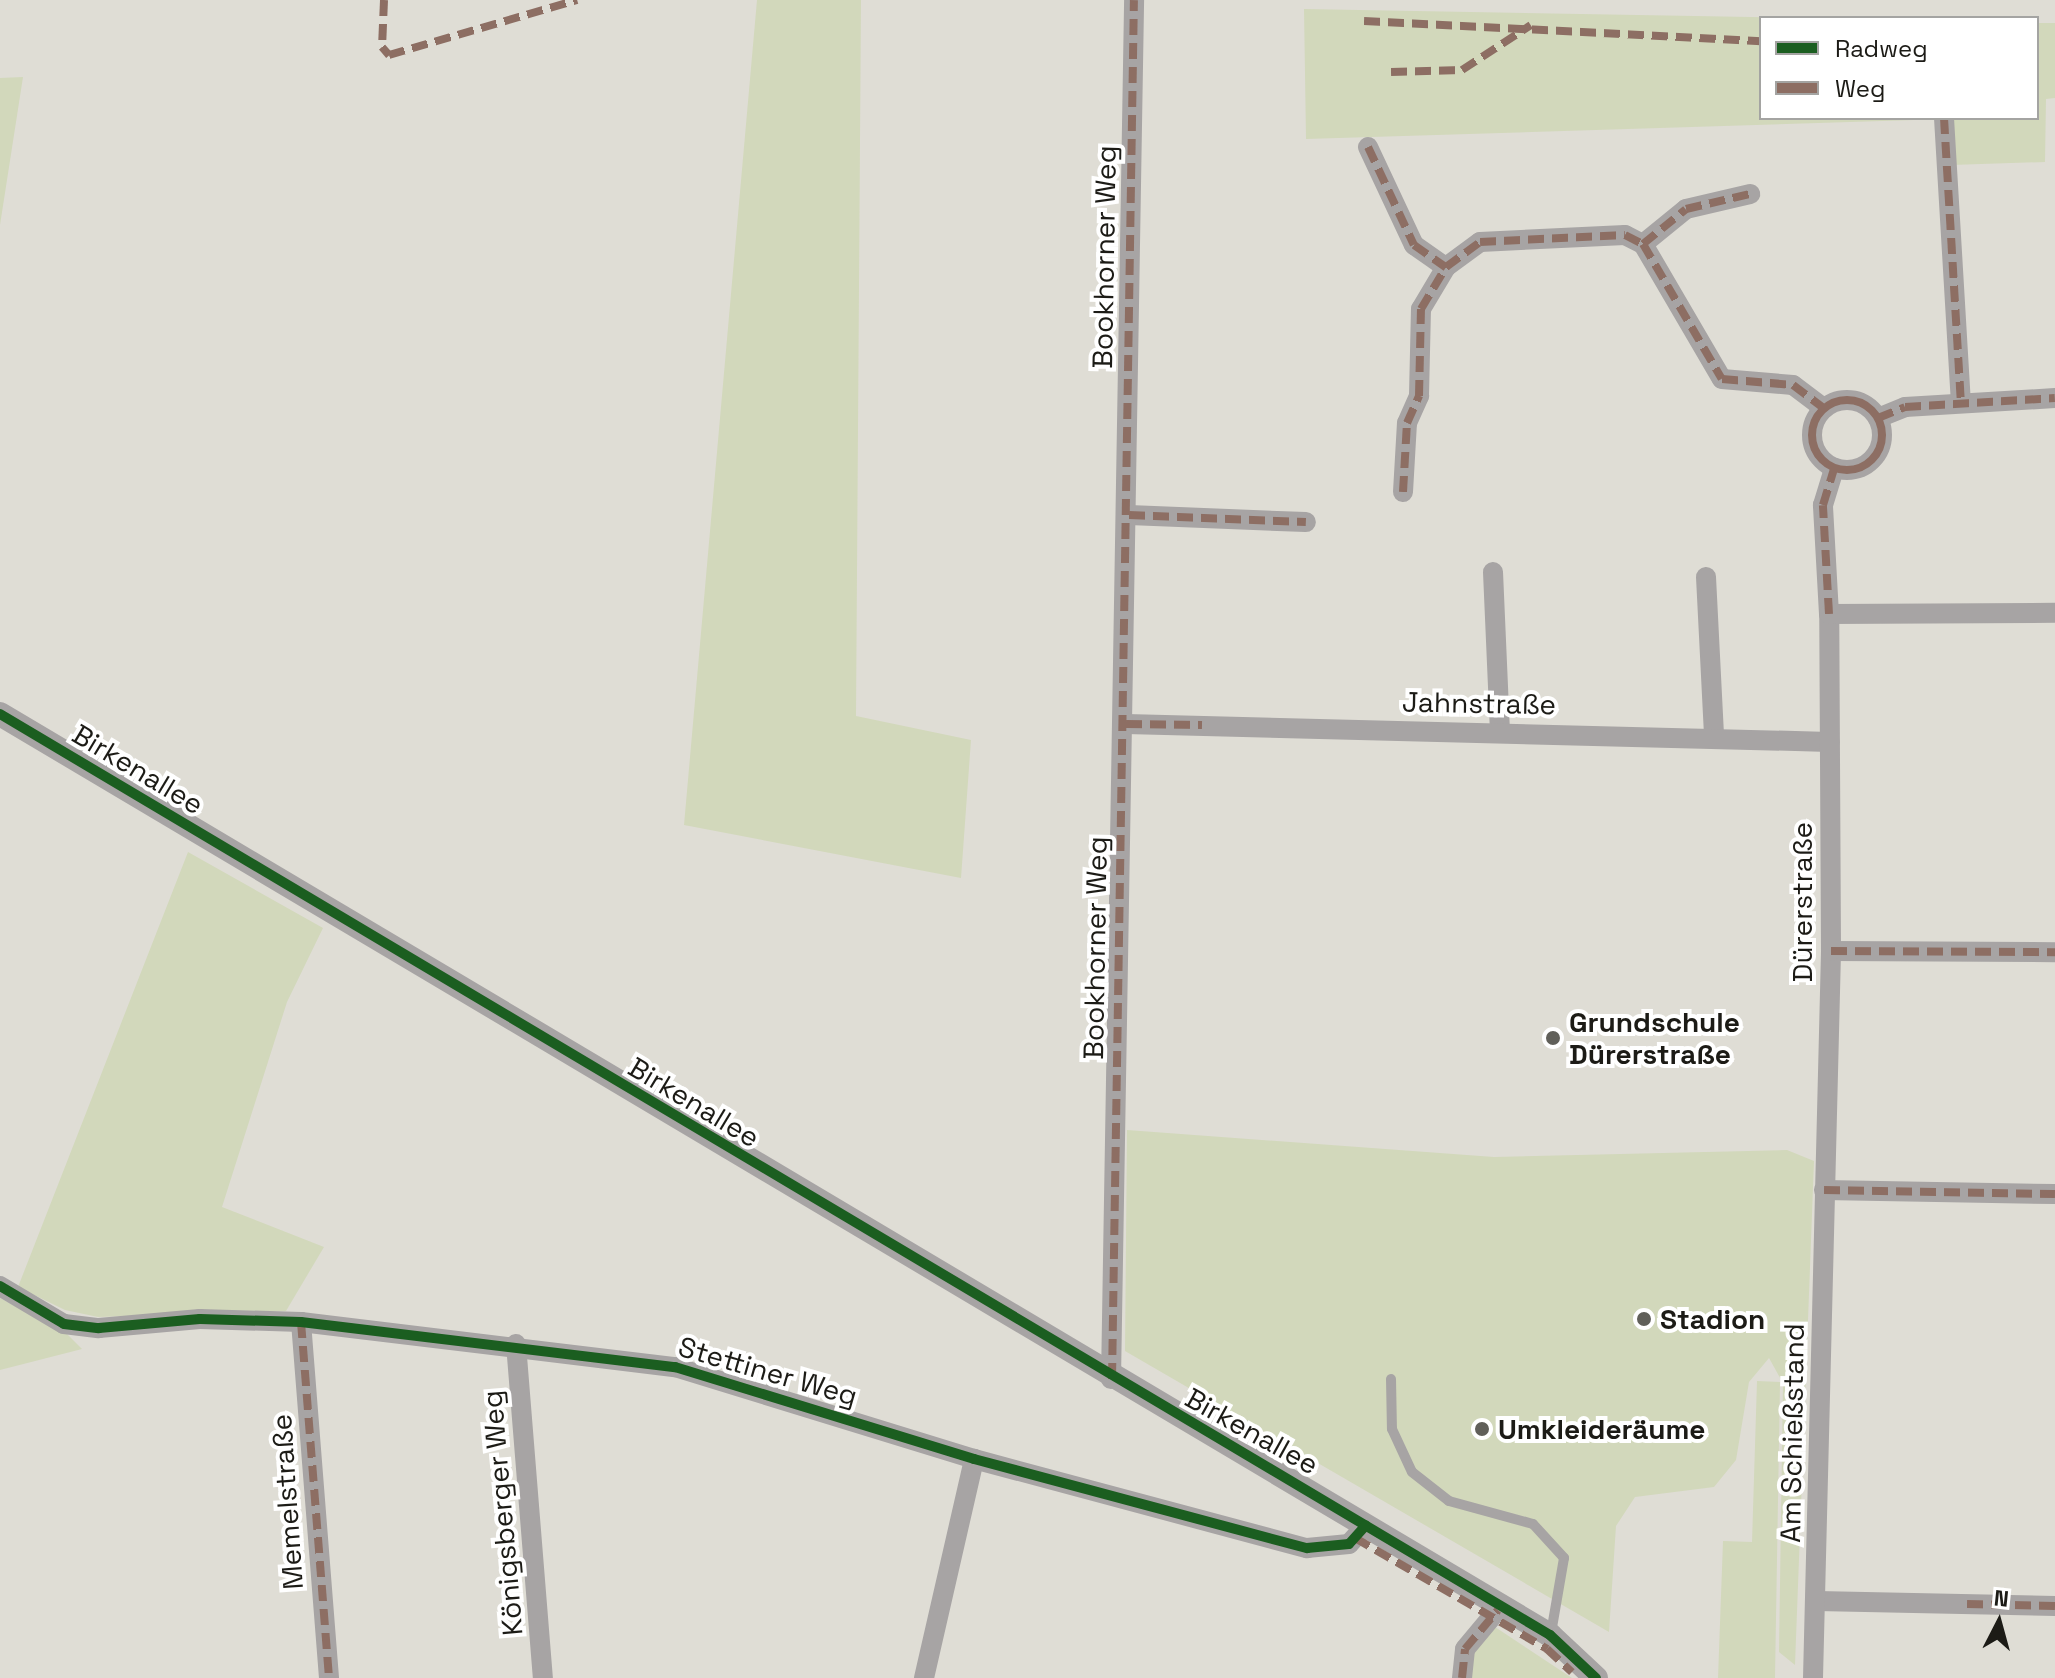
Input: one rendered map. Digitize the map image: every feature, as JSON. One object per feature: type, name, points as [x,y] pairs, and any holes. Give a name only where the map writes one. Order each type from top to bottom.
[{"type":"street","name":"Bookhorner Weg","points":[[1111,1379],[1126,724],[1134,0]]},
{"type":"street","points":[[1944,120],[1961,402]]},
{"type":"street","points":[[1368,147],[1414,245],[1446,267]]},
{"type":"street","points":[[1643,244],[1686,209],[1750,194]]},
{"type":"street","points":[[1403,492],[1407,423],[1419,396],[1421,309],[1446,267],[1480,242],[1625,235],[1643,244],[1722,379],[1793,385],[1824,408],[1859,402],[1878,418],[1882,442],[1870,463],[1834,468],[1818,456],[1811,436],[1824,408]]},
{"type":"street","points":[[1878,418],[1905,407],[2055,398]]},
{"type":"street","name":"Dürerstraße","points":[[1824,1190],[1831,951],[1829,614],[1823,505],[1834,468]]},
{"type":"street","points":[[1129,515],[1306,522]]},
{"type":"street","points":[[1493,572],[1500,731]]},
{"type":"street","points":[[1706,577],[1714,737]]},
{"type":"street","points":[[1829,614],[2055,613]]},
{"type":"street","name":"Birkenallee","points":[[0,714],[1111,1379],[1550,1635],[1596,1678]]},
{"type":"street","name":"Jahnstraße","points":[[1126,724],[1500,731],[1830,742]]},
{"type":"street","points":[[1831,951],[2055,952]]},
{"type":"street","points":[[1824,1190],[2055,1194]]},
{"type":"street","name":"Am Schießstand","points":[[1813,1678],[1824,1190]]},
{"type":"street","name":"Stettiner Weg","points":[[0,1286],[64,1324],[99,1328],[200,1319],[301,1322],[516,1344],[675,1367],[974,1459],[1307,1548],[1349,1544],[1366,1525]]},
{"type":"street","name":"Memelstraße","points":[[301,1322],[329,1678]]},
{"type":"street","name":"Königsberger Weg","points":[[516,1344],[543,1678]]},
{"type":"street","points":[[924,1678],[974,1459]]},
{"type":"street","points":[[1817,1601],[2055,1606]]},
{"type":"street","points":[[1462,1678],[1465,1649],[1501,1606]]},
{"type":"lane","points":[[1391,1379],[1392,1429],[1412,1472],[1449,1501],[1533,1524],[1564,1558],[1550,1635]]},
{"type":"green space","points":[[757,0],[861,0],[856,716],[971,740],[961,878],[684,825]]},
{"type":"green space","points":[[1304,9],[1759,17],[1759,120],[1915,120],[1306,139]]},
{"type":"green space","points":[[2039,23],[2055,23],[2055,98],[2046,99],[2045,162],[1951,165],[1947,120],[2039,120]]},
{"type":"green space","points":[[23,77],[0,225],[0,78]]},
{"type":"green space","points":[[188,852],[323,928],[287,1002],[222,1207],[324,1247],[286,1311],[98,1317],[65,1310],[18,1287]]},
{"type":"green space","points":[[1127,1130],[1494,1157],[1787,1150],[1814,1161],[1795,1665],[1779,1652],[1783,1383],[1769,1358],[1749,1382],[1736,1460],[1714,1487],[1635,1497],[1616,1526],[1609,1632],[1125,1351]]},
{"type":"green space","points":[[0,1298],[67,1334],[82,1349],[0,1370]]},
{"type":"green space","points":[[1757,1381],[1780,1382],[1775,1678],[1718,1678],[1723,1541],[1752,1542]]},
{"type":"green space","points":[[1492,1625],[1572,1678],[1467,1678],[1469,1652]]},
{"type":"marked path","points":[[384,0],[382,47],[389,55],[577,0]]},
{"type":"marked path","points":[[1112,1379],[1134,0]]},
{"type":"marked path","points":[[1364,21],[1759,41]]},
{"type":"marked path","points":[[1391,72],[1462,70],[1531,25]]},
{"type":"marked path","points":[[1944,120],[1961,402]]},
{"type":"marked path","points":[[1368,147],[1414,245],[1446,267]]},
{"type":"marked path","points":[[1643,244],[1686,209],[1750,194]]},
{"type":"marked path","points":[[1403,492],[1407,423],[1419,396],[1421,309],[1446,267],[1480,242],[1625,235],[1643,244],[1722,379],[1793,385],[1824,408]]},
{"type":"marked path","points":[[1878,418],[1905,407],[2055,398]]},
{"type":"marked path","points":[[1854,400],[1876,415],[1882,435],[1880,449],[1872,460],[1861,468],[1840,470],[1822,460],[1814,449],[1812,428],[1822,410],[1833,402],[1854,400]]},
{"type":"marked path","points":[[1829,614],[1823,505],[1834,468]]},
{"type":"marked path","points":[[1129,515],[1306,522]]},
{"type":"marked path","points":[[1126,724],[1202,725]]},
{"type":"marked path","points":[[1831,951],[2055,952]]},
{"type":"marked path","points":[[1824,1190],[2055,1194]]},
{"type":"marked path","points":[[301,1322],[329,1678]]},
{"type":"marked path","points":[[1355,1538],[1547,1649],[1572,1672]]},
{"type":"marked path","points":[[1967,1604],[2055,1606]]},
{"type":"marked path","points":[[1462,1678],[1465,1649],[1498,1610]]},
{"type":"cycle path","points":[[0,714],[1550,1635],[1596,1678]]},
{"type":"cycle path","points":[[0,1286],[64,1324],[99,1328],[200,1319],[301,1322],[675,1367],[974,1459],[1307,1548],[1349,1544],[1366,1525]]},
{"type":"place","name":"Grundschule Dürerstraße","points":[[1553,1038]]},
{"type":"place","name":"Stadion","points":[[1644,1319]]},
{"type":"place","name":"Umkleideräume","points":[[1482,1429]]}]
